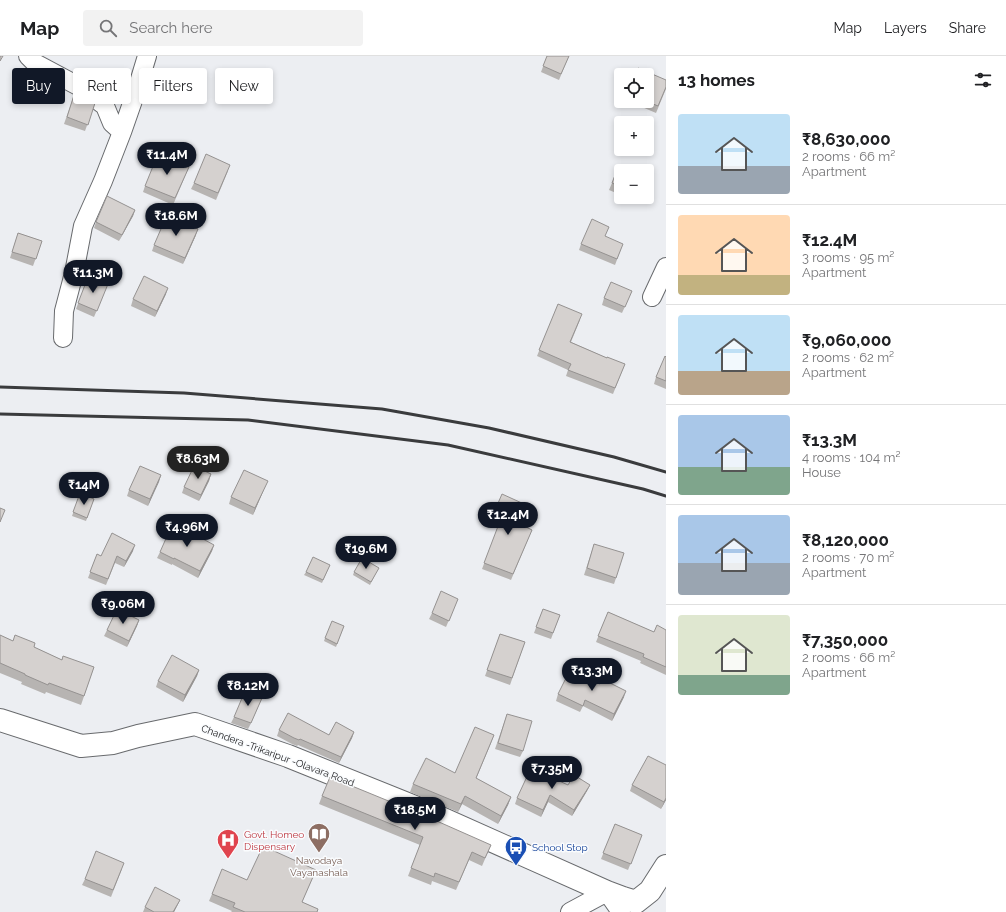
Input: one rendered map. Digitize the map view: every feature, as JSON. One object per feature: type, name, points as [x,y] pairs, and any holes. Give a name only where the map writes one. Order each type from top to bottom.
[{"type":"main road","name":"Chandera -Trikaripur -Olavara Road","points":[[0,720],[81,746],[113,743],[195,724],[288,756],[432,814],[607,892],[636,902],[650,891],[666,866]]},
{"type":"street","points":[[28,56],[35,63],[80,87],[105,106],[112,123],[122,132]]},
{"type":"street","points":[[63,338],[64,311],[74,273],[83,226],[103,181],[122,132],[147,56]]},
{"type":"street","points":[[652,297],[666,267]]},
{"type":"street","points":[[570,912],[607,892],[621,912]]},
{"type":"building","points":[[547,56],[569,56],[561,74],[543,66]]},
{"type":"building","points":[[654,75],[666,80],[666,87],[658,106],[654,104]]},
{"type":"building","points":[[73,98],[73,104],[95,104],[88,125],[67,117]]},
{"type":"building","points":[[158,154],[189,167],[175,198],[145,186]]},
{"type":"building","points":[[206,154],[230,165],[218,193],[194,183]]},
{"type":"building","points":[[107,196],[135,210],[122,235],[96,222]]},
{"type":"building","points":[[167,215],[198,229],[185,258],[154,245]]},
{"type":"building","points":[[592,219],[609,227],[605,236],[623,244],[617,259],[581,244]]},
{"type":"building","points":[[18,233],[42,241],[36,259],[12,252]]},
{"type":"building","points":[[144,276],[168,288],[157,311],[133,299]]},
{"type":"building","points":[[88,277],[108,284],[97,311],[78,303]]},
{"type":"building","points":[[611,282],[632,291],[625,307],[604,298]]},
{"type":"building","points":[[558,304],[582,314],[570,342],[625,364],[615,388],[568,370],[571,364],[539,350]]},
{"type":"building","points":[[665,356],[666,357],[666,381],[656,377]]},
{"type":"building","points":[[140,466],[161,475],[150,499],[129,490]]},
{"type":"building","points":[[194,466],[211,474],[201,495],[184,487]]},
{"type":"building","points":[[244,470],[268,481],[255,508],[231,497]]},
{"type":"building","points":[[80,493],[94,499],[87,518],[73,512]]},
{"type":"building","points":[[502,494],[524,504],[516,522],[532,530],[513,574],[484,563],[500,521],[492,517]]},
{"type":"building","points":[[0,508],[5,510],[0,522]]},
{"type":"building","points":[[172,525],[194,534],[214,545],[200,571],[160,552]]},
{"type":"building","points":[[112,533],[135,545],[126,561],[117,556],[108,579],[90,572],[97,554],[101,556]]},
{"type":"building","points":[[594,544],[624,553],[616,578],[587,568]]},
{"type":"building","points":[[313,557],[330,565],[323,580],[306,572]]},
{"type":"building","points":[[362,558],[379,568],[371,582],[354,572]]},
{"type":"building","points":[[441,591],[458,599],[449,621],[432,613]]},
{"type":"building","points":[[117,609],[139,620],[129,641],[107,630]]},
{"type":"building","points":[[543,609],[560,615],[553,633],[536,627]]},
{"type":"building","points":[[608,612],[654,632],[657,625],[666,630],[666,667],[643,657],[644,654],[598,636]]},
{"type":"building","points":[[332,621],[344,626],[337,644],[325,638]]},
{"type":"building","points":[[500,634],[525,642],[512,678],[487,670]]},
{"type":"building","points":[[0,635],[13,641],[15,635],[35,643],[34,647],[62,660],[63,656],[94,667],[84,696],[49,683],[48,685],[0,663]]},
{"type":"building","points":[[172,655],[199,670],[185,695],[158,681]]},
{"type":"building","points":[[570,670],[600,684],[602,679],[626,691],[614,714],[585,700],[583,706],[558,694]]},
{"type":"building","points":[[245,691],[262,698],[251,723],[234,717]]},
{"type":"building","points":[[288,713],[329,735],[336,722],[354,732],[341,757],[300,739],[294,738],[279,730]]},
{"type":"building","points":[[507,714],[532,721],[523,751],[498,743]]},
{"type":"building","points":[[475,727],[494,735],[476,778],[511,797],[501,816],[465,796],[461,804],[413,784],[426,758],[455,773]]},
{"type":"building","points":[[648,756],[666,765],[666,798],[664,802],[632,785]]},
{"type":"building","points":[[531,768],[568,785],[574,775],[590,785],[574,810],[550,795],[543,810],[517,798]]},
{"type":"building","points":[[330,777],[491,845],[485,858],[472,852],[459,882],[435,873],[434,877],[411,868],[423,837],[322,796]]},
{"type":"building","points":[[615,824],[642,835],[631,864],[603,853]]},
{"type":"building","points":[[263,846],[316,870],[302,902],[318,909],[317,912],[245,912],[233,907],[235,903],[212,894],[222,869],[247,880]]},
{"type":"building","points":[[96,851],[124,863],[113,890],[85,879]]},
{"type":"building","points":[[155,887],[180,900],[173,912],[154,912],[145,907]]},
{"type":"railway","points":[[0,387],[184,393],[382,409],[489,428],[614,457],[666,472]]},
{"type":"railway","points":[[0,414],[248,420],[448,445],[643,489],[666,496]]},
{"type":"place","name":"Navodaya Vayanashala","points":[[319,854]]},
{"type":"place","name":"Govt. Homeo Dispensary","points":[[228,860]]},
{"type":"place","name":"School Stop","points":[[516,866]]}]
